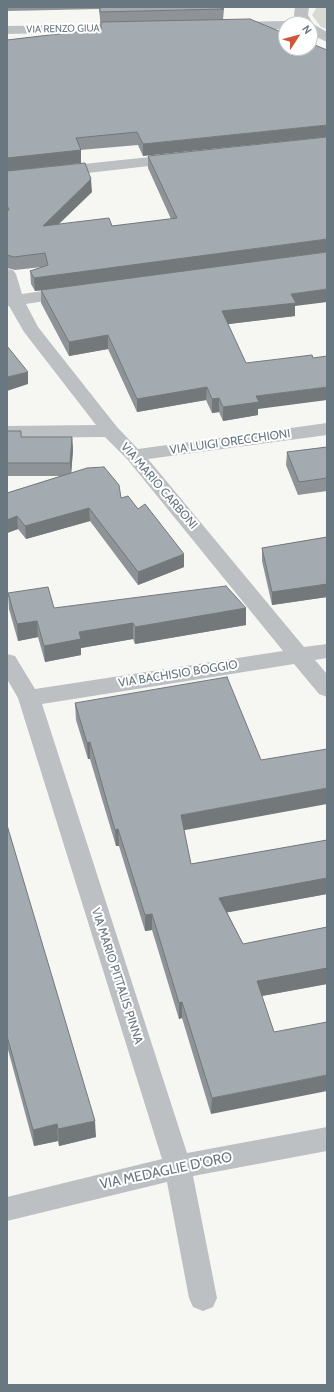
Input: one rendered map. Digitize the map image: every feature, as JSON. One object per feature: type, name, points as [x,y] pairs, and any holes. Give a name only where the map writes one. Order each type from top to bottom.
[{"type":"street","points":[[222,26],[278,25]]},
{"type":"street","name":"VIA RENZO GIUA","points":[[7,30],[142,28]]},
{"type":"street","points":[[318,33],[327,38]]},
{"type":"street","points":[[7,177],[194,157]]},
{"type":"street","name":"VIA MARIO CARBONI","points":[[7,274],[11,300],[30,328],[110,432],[134,455],[327,689]]},
{"type":"street","points":[[11,300],[84,291]]},
{"type":"street","name":"VIA LUIGI ORECCHIONI","points":[[134,455],[327,429]]},
{"type":"street","points":[[7,432],[110,432]]},
{"type":"street","name":"VIA BACHISIO BOGGIO","points":[[29,698],[327,651]]},
{"type":"street","name":"VIA MARIO PITTALIS PINNA","points":[[7,660],[29,698],[178,1167],[203,1298]]},
{"type":"street","name":"VIA MEDAGLIE D'ORO","points":[[7,1209],[178,1167],[327,1139]]},
{"type":"shaded area","points":[[317,7],[327,7],[327,29],[321,27],[318,23],[318,16],[312,15]]},
{"type":"building","points":[[100,7],[218,7],[224,9],[100,12]]},
{"type":"building","points":[[250,19],[278,31],[278,56],[318,56],[318,46],[327,50],[327,125],[143,144],[137,132],[76,138],[81,150],[7,158],[7,40],[101,29],[101,22]]},
{"type":"building","points":[[327,137],[327,239],[34,278],[30,271],[48,265],[45,253],[14,257],[7,255],[7,210],[9,210],[7,205],[7,171],[85,163],[91,179],[43,226],[109,218],[112,226],[177,218],[148,156]]},
{"type":"building","points":[[327,252],[327,289],[291,294],[296,303],[222,311],[246,363],[312,355],[313,358],[327,356],[327,387],[256,396],[259,402],[223,407],[219,398],[212,399],[207,387],[137,399],[108,335],[69,342],[41,290]]},
{"type":"building","points":[[7,346],[28,372],[7,377]]},
{"type":"building","points":[[7,431],[21,431],[21,437],[72,437],[70,463],[7,463]]},
{"type":"building","points":[[327,447],[327,478],[299,482],[287,452]]},
{"type":"building","points":[[104,467],[119,485],[121,498],[128,496],[138,509],[145,504],[184,554],[138,572],[89,508],[25,526],[17,516],[7,520],[7,493],[87,468]]},
{"type":"building","points":[[327,537],[327,584],[272,592],[262,548]]},
{"type":"building","points":[[226,586],[246,608],[135,627],[133,623],[79,632],[81,639],[44,646],[37,621],[17,624],[8,593],[48,587],[54,608]]},
{"type":"building","points":[[227,677],[261,760],[327,749],[327,788],[181,815],[191,864],[327,840],[327,878],[219,898],[243,944],[327,927],[327,968],[257,981],[274,1032],[327,1022],[327,1075],[212,1098],[182,1002],[179,1003],[152,914],[145,915],[118,829],[115,830],[90,742],[87,743],[75,703]]},
{"type":"building","points":[[7,825],[95,1121],[58,1129],[57,1124],[33,1130],[7,1036]]}]
